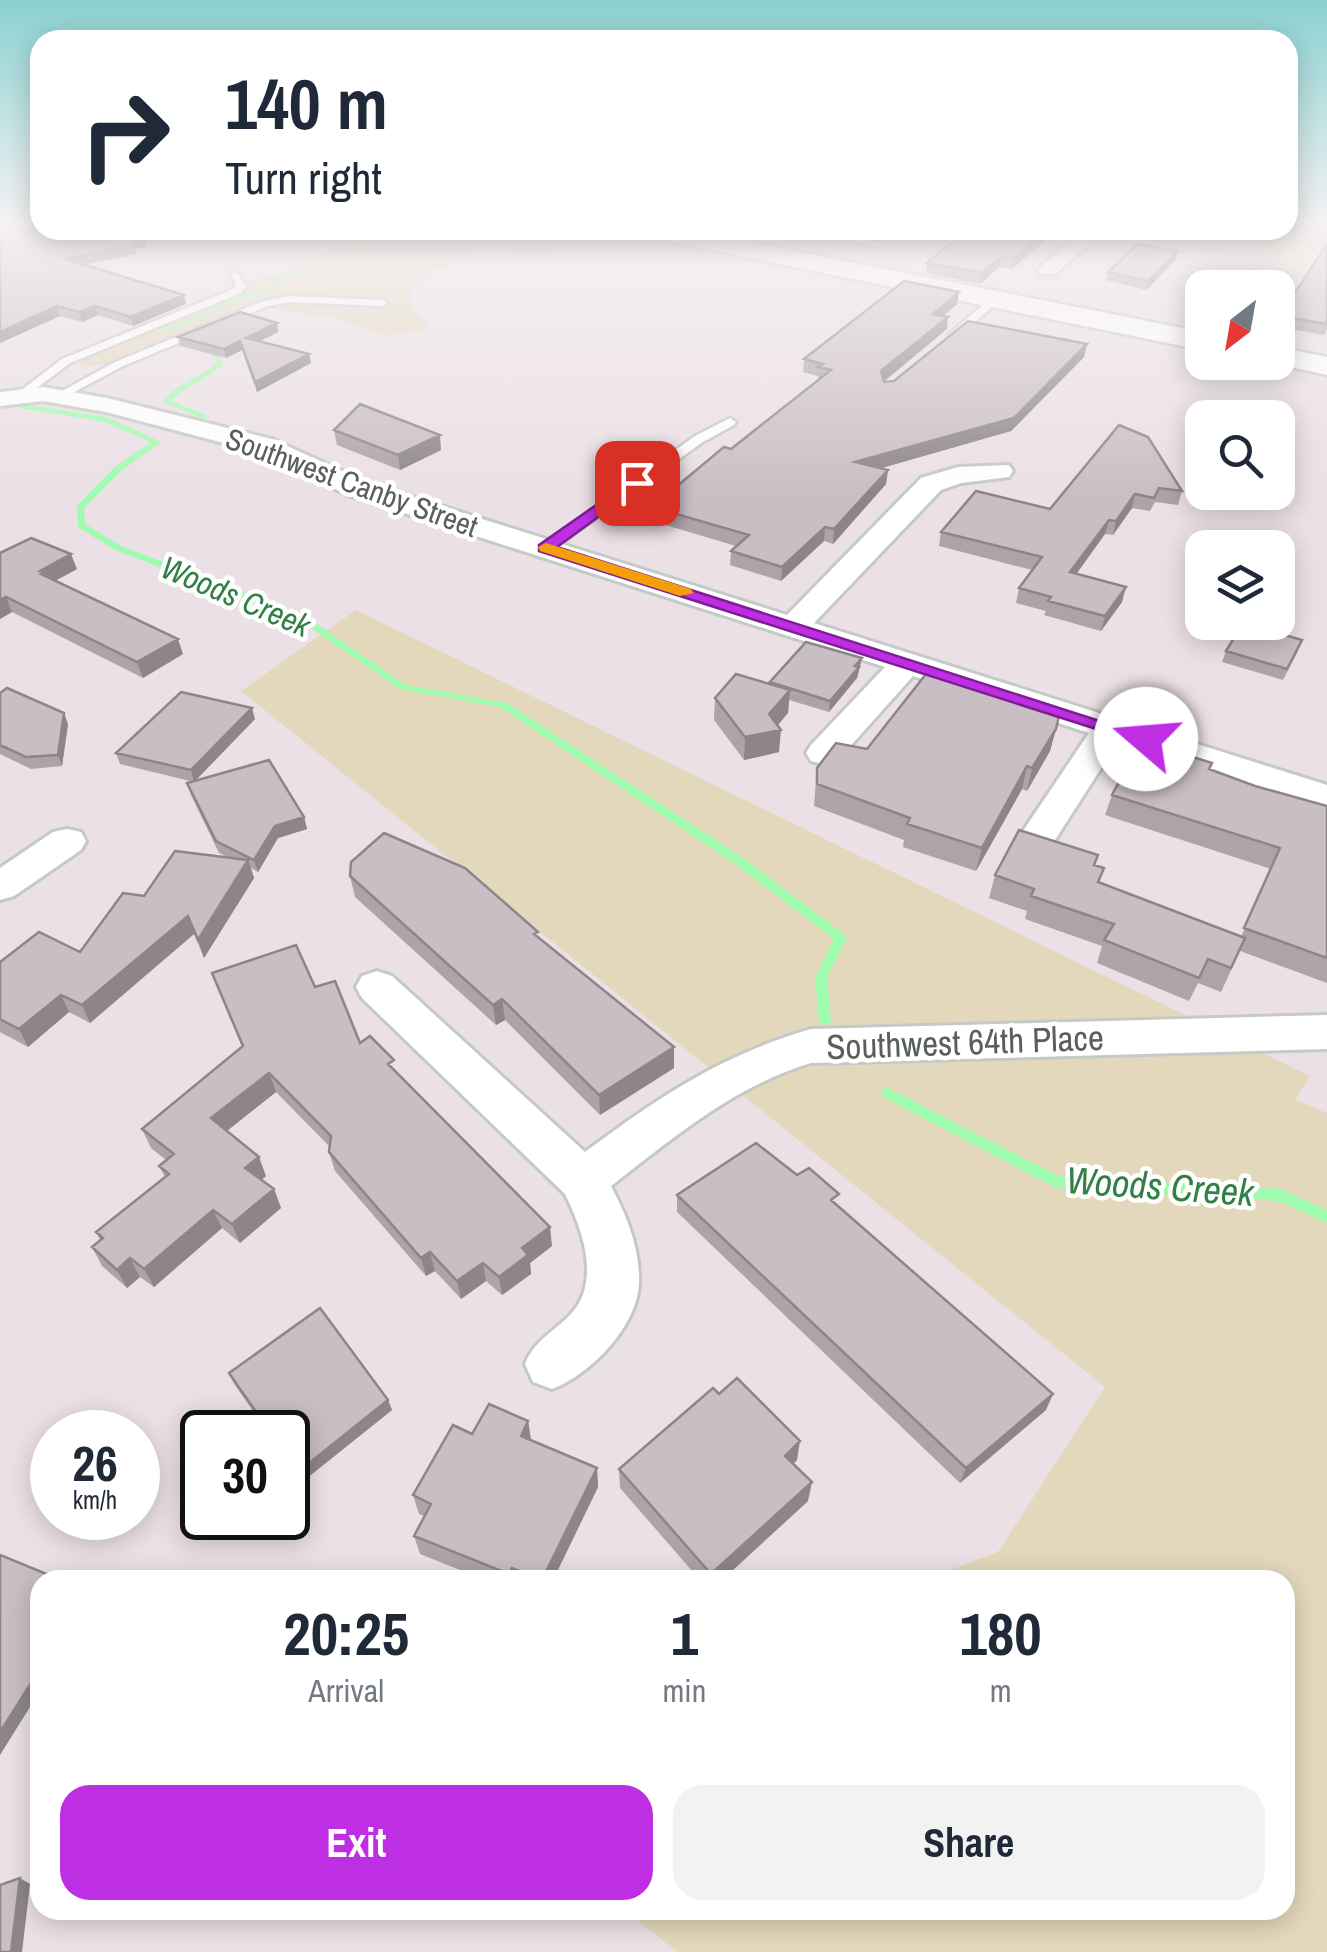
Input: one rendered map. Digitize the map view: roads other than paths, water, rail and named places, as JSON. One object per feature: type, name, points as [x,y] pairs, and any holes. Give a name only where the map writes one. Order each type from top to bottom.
[{"type":"main road","points":[[1062,312],[1185,337]]},
{"type":"main road","points":[[1295,359],[1327,366]]},
{"type":"street","name":"Southwest Canby Street","points":[[10,397],[59,396],[263,446],[358,488],[1327,796]]},
{"type":"street","points":[[793,627],[932,484],[958,475],[1000,471]]},
{"type":"street","points":[[824,753],[907,663]]},
{"type":"street","points":[[1040,834],[1110,728]]},
{"type":"street","points":[[0,887],[66,841]]},
{"type":"street","points":[[376,987],[582,1180],[606,1227],[614,1280],[603,1313],[589,1333],[552,1364]]},
{"type":"street","name":"Southwest 64th Place","points":[[582,1180],[714,1086],[756,1062],[811,1046],[1327,1032]]},
{"type":"lane","points":[[10,397],[66,361],[185,312]]},
{"type":"lane","points":[[59,396],[119,364],[245,312]]},
{"type":"lane","points":[[936,350],[981,312]]},
{"type":"lane","points":[[545,548],[730,422]]},
{"type":"waterway","points":[[166,331],[210,312]]},
{"type":"waterway","points":[[201,349],[212,352],[221,363],[178,390],[167,402],[203,417]]},
{"type":"waterway","name":"Woods Creek","points":[[22,406],[104,419],[157,442],[118,469],[80,508],[81,525],[118,548],[302,618],[403,687],[503,705],[742,863],[841,938],[821,977],[825,1021]]},
{"type":"waterway","name":"Woods Creek","points":[[888,1093],[1056,1182],[1281,1195],[1327,1217]]}]
